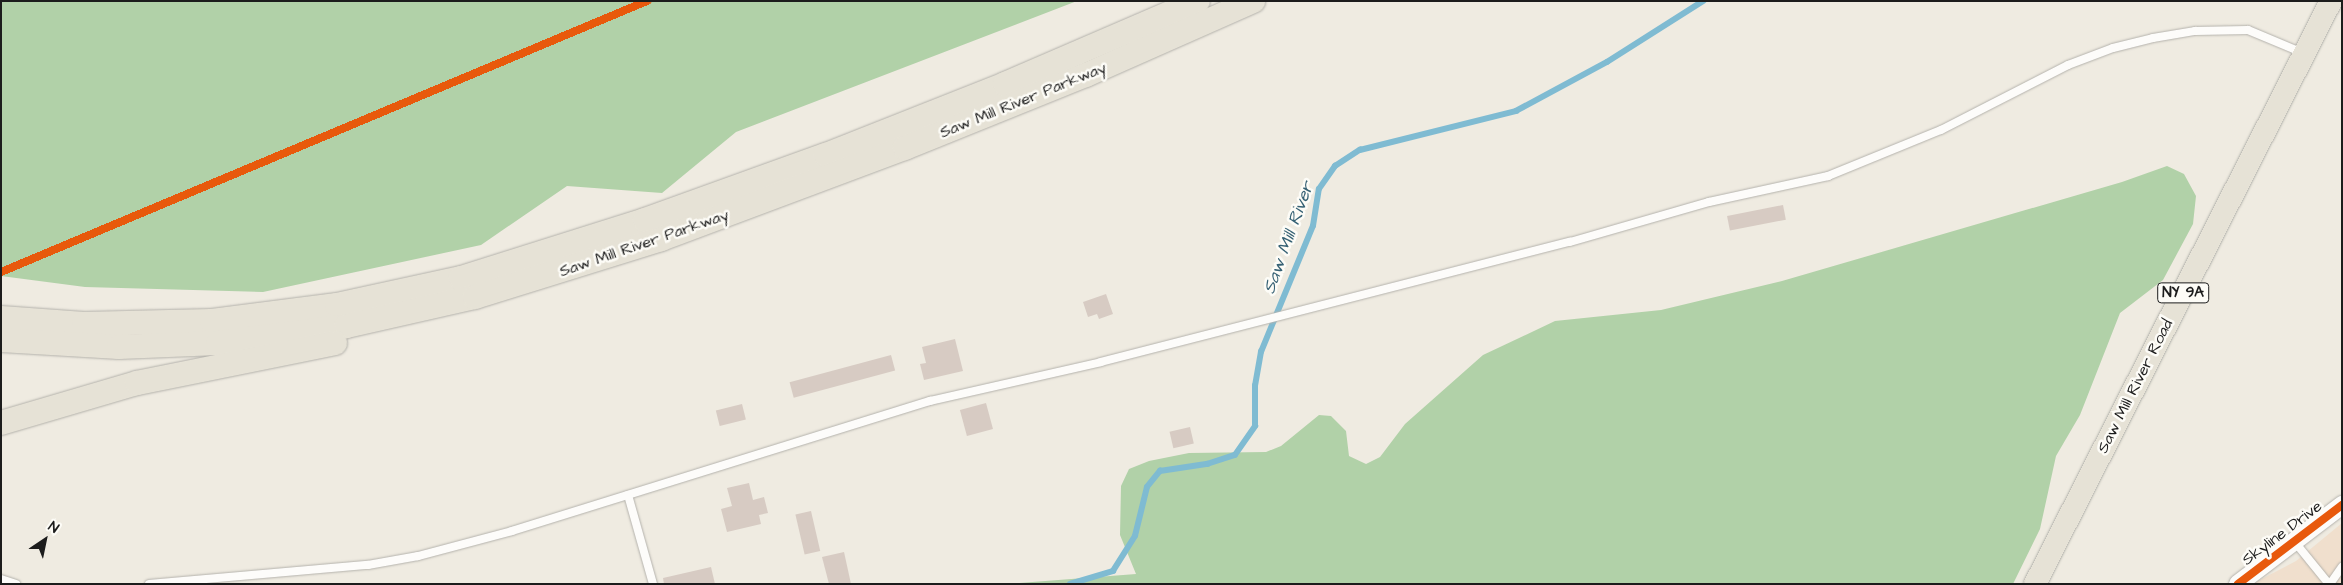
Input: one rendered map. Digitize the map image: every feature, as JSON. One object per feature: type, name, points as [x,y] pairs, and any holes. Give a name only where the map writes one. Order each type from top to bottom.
[{"type":"highway","name":"Saw Mill River Parkway","points":[[1,318],[115,324],[234,319],[337,305],[461,278],[627,226],[826,155],[1039,70],[1198,1]]},
{"type":"highway","name":"Saw Mill River Parkway","points":[[1,340],[119,347],[218,343],[347,326],[475,297],[661,238],[888,155],[1086,75],[1253,1]]},
{"type":"highway","points":[[1,423],[137,383],[357,337],[475,297]]},
{"type":"main road","name":"Saw Mill River Road","points":[[2035,584],[2331,1]]},
{"type":"street","name":"Skyline Drive","points":[[2238,584],[2342,505]]},
{"type":"lane","points":[[150,584],[368,565],[418,556],[628,495],[930,401],[1257,322],[1570,242],[1709,202],[1828,176],[1941,130],[2068,65],[2113,48],[2195,31],[2248,30],[2304,54]]},
{"type":"lane","points":[[628,495],[653,584]]},
{"type":"lane","points":[[2294,542],[2330,584],[2342,567]]},
{"type":"lane","points":[[2,578],[16,584]]},
{"type":"shaded area","points":[[2342,523],[2342,584],[2252,584],[2296,561]]},
{"type":"green space","points":[[1,1],[1077,1],[736,132],[662,193],[567,186],[481,245],[263,292],[85,287],[1,276]]},
{"type":"green space","points":[[2167,166],[2184,174],[2196,196],[2193,224],[2163,280],[2120,313],[2080,415],[2056,456],[2040,529],[2013,584],[1006,584],[1136,574],[1120,535],[1121,486],[1129,469],[1149,461],[1189,453],[1266,452],[1281,446],[1319,415],[1331,416],[1346,431],[1349,456],[1366,464],[1380,457],[1405,424],[1483,355],[1555,321],[1661,310],[1782,281],[2122,182]]},
{"type":"building","points":[[1783,205],[1786,220],[1730,231],[1727,216]]},
{"type":"building","points":[[1106,294],[1113,314],[1099,319],[1097,314],[1088,317],[1083,302]]},
{"type":"building","points":[[955,339],[963,371],[924,380],[920,364],[926,363],[922,347]]},
{"type":"building","points":[[891,355],[895,370],[794,398],[790,382]]},
{"type":"building","points":[[986,403],[993,429],[967,436],[960,410]]},
{"type":"building","points":[[742,404],[746,420],[720,426],[716,411]]},
{"type":"building","points":[[1190,427],[1194,444],[1173,448],[1170,432]]},
{"type":"building","points":[[749,483],[753,500],[764,497],[768,513],[759,515],[761,524],[727,532],[721,509],[732,506],[727,488]]},
{"type":"building","points":[[811,511],[820,551],[805,555],[795,515]]},
{"type":"building","points":[[844,552],[851,584],[829,584],[822,557]]},
{"type":"building","points":[[711,567],[715,584],[664,584],[663,578]]},
{"type":"waterway","name":"Saw Mill River","points":[[1070,584],[1113,571],[1135,536],[1147,487],[1160,471],[1207,464],[1235,455],[1255,426],[1255,386],[1261,352],[1313,226],[1319,189],[1335,166],[1360,150],[1516,111],[1607,62],[1703,1]]},
{"type":"cycle path","points":[[1,272],[647,1]]},
{"type":"cycle path","points":[[2238,584],[2342,505]]}]
